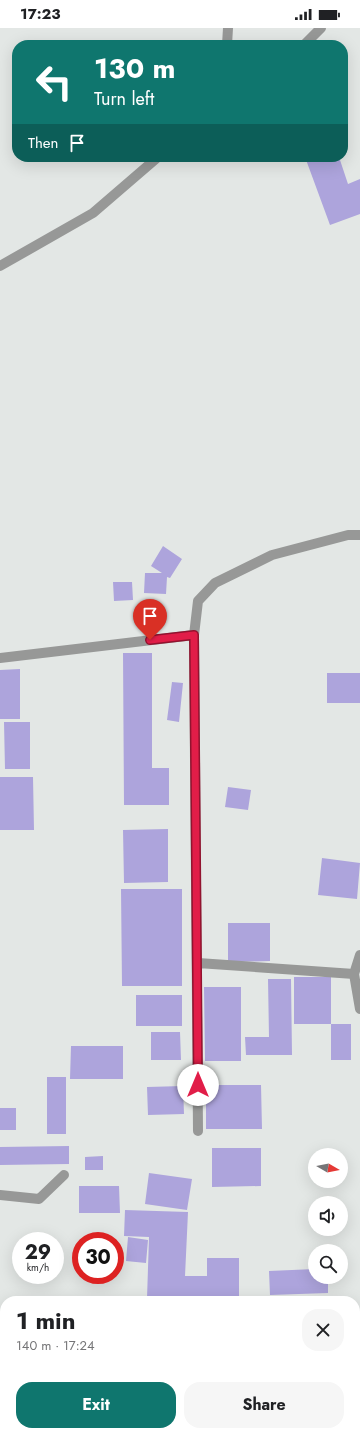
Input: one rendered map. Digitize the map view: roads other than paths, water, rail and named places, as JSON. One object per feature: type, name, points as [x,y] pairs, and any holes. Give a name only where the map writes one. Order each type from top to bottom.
[{"type":"street","points":[[227,40],[228,28]]},
{"type":"street","points":[[309,40],[321,28]]},
{"type":"street","points":[[0,266],[93,213],[152,162]]},
{"type":"street","points":[[198,1131],[198,964],[194,635],[198,601],[215,583],[272,555],[348,535],[360,534]]},
{"type":"street","points":[[0,658],[194,635]]},
{"type":"street","points":[[360,955],[354,974],[360,1009]]},
{"type":"street","points":[[198,964],[354,974]]},
{"type":"street","points":[[0,1195],[39,1199],[64,1175]]}]
